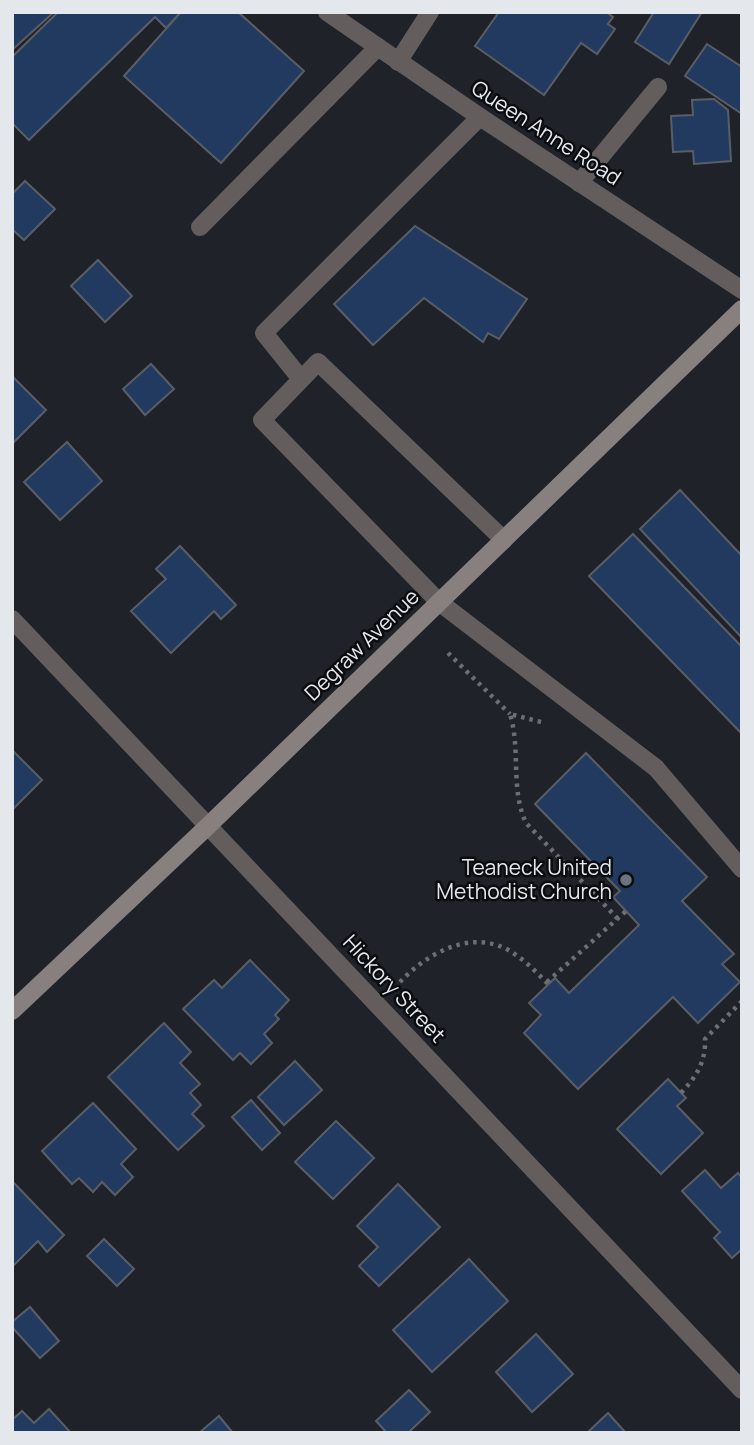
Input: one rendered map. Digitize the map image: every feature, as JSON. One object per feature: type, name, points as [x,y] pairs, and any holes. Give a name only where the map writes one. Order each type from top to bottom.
[{"type":"main road","name":"Degraw Avenue","points":[[12,1011],[208,826],[742,309]]},
{"type":"street","name":"Queen Anne Road","points":[[327,12],[742,290]]},
{"type":"street","points":[[398,62],[430,12]]},
{"type":"street","points":[[200,227],[377,47]]},
{"type":"street","points":[[579,183],[658,87]]},
{"type":"street","points":[[301,379],[264,333],[480,117]]},
{"type":"street","points":[[504,540],[318,362],[262,420],[439,603],[656,768],[742,869]]},
{"type":"street","name":"Hickory Street","points":[[12,619],[742,1390]]},
{"type":"path","points":[[417,623],[510,714],[548,723]]},
{"type":"path","points":[[510,714],[516,751],[517,795],[526,823],[618,919]]},
{"type":"path","points":[[378,1005],[405,976],[427,958],[454,945],[470,942],[492,945],[514,953],[548,983],[626,911]]},
{"type":"path","points":[[681,1093],[701,1067],[705,1039],[742,1001]]},
{"type":"building","points":[[12,12],[54,12],[12,50]]},
{"type":"building","points":[[58,12],[181,12],[166,28],[155,17],[29,140],[12,123],[12,57]]},
{"type":"building","points":[[181,12],[238,12],[304,71],[221,163],[124,76]]},
{"type":"building","points":[[499,12],[606,12],[613,17],[608,24],[615,29],[597,54],[581,43],[544,95],[475,46]]},
{"type":"building","points":[[654,12],[702,12],[669,64],[635,42]]},
{"type":"building","points":[[707,44],[742,67],[742,114],[685,76]]},
{"type":"building","points":[[714,99],[728,110],[731,161],[694,164],[693,151],[673,152],[671,116],[693,115],[692,100]]},
{"type":"building","points":[[25,181],[55,209],[24,240],[12,229],[12,194]]},
{"type":"building","points":[[415,226],[527,299],[499,339],[488,333],[483,342],[424,298],[373,345],[334,304]]},
{"type":"building","points":[[98,260],[132,296],[105,322],[71,286]]},
{"type":"building","points":[[151,364],[174,389],[145,415],[123,389]]},
{"type":"building","points":[[12,376],[46,410],[12,444]]},
{"type":"building","points":[[67,442],[102,481],[60,520],[24,482]]},
{"type":"building","points":[[680,490],[742,556],[742,638],[640,529]]},
{"type":"building","points":[[633,534],[742,647],[742,734],[589,576]]},
{"type":"building","points":[[180,546],[236,605],[221,619],[214,611],[171,653],[131,611],[166,579],[156,569]]},
{"type":"building","points":[[12,750],[42,780],[12,810]]},
{"type":"building","points":[[586,753],[707,877],[682,901],[734,954],[722,964],[740,982],[698,1023],[673,997],[578,1089],[524,1033],[541,1015],[529,1003],[555,978],[569,993],[639,925],[613,897],[620,891],[535,804]]},
{"type":"building","points":[[250,960],[289,1000],[275,1015],[279,1019],[264,1034],[272,1043],[251,1064],[240,1053],[233,1060],[183,1009],[214,980],[222,988]]},
{"type":"building","points":[[164,1023],[191,1052],[180,1063],[200,1084],[190,1093],[201,1105],[192,1114],[204,1126],[178,1150],[108,1077]]},
{"type":"building","points":[[295,1061],[322,1090],[284,1125],[258,1097]]},
{"type":"building","points":[[668,1079],[686,1098],[677,1106],[703,1133],[661,1174],[617,1129]]},
{"type":"building","points":[[251,1100],[280,1133],[262,1150],[232,1117]]},
{"type":"building","points":[[93,1103],[136,1149],[121,1164],[133,1177],[115,1195],[102,1182],[93,1192],[79,1178],[72,1184],[42,1151]]},
{"type":"building","points":[[336,1121],[374,1158],[333,1199],[295,1162]]},
{"type":"building","points":[[705,1170],[721,1188],[738,1173],[742,1178],[742,1249],[732,1258],[714,1238],[720,1232],[682,1191]]},
{"type":"building","points":[[12,1181],[64,1235],[47,1252],[38,1241],[12,1267]]},
{"type":"building","points":[[398,1184],[440,1227],[379,1286],[359,1266],[378,1247],[357,1226]]},
{"type":"building","points":[[104,1239],[134,1269],[117,1286],[87,1256]]},
{"type":"building","points":[[469,1259],[508,1301],[432,1372],[393,1330]]},
{"type":"building","points":[[30,1307],[59,1341],[40,1358],[12,1327],[12,1322]]},
{"type":"building","points":[[536,1334],[573,1374],[532,1412],[496,1372]]},
{"type":"building","points":[[409,1390],[430,1412],[408,1433],[387,1433],[376,1421]]},
{"type":"building","points":[[49,1409],[71,1433],[12,1433],[12,1420],[22,1411],[34,1423]]},
{"type":"building","points":[[608,1413],[626,1433],[587,1433]]},
{"type":"building","points":[[219,1416],[233,1433],[199,1433]]},
{"type":"place","name":"Teaneck United Methodist Church","points":[[626,880]]}]
